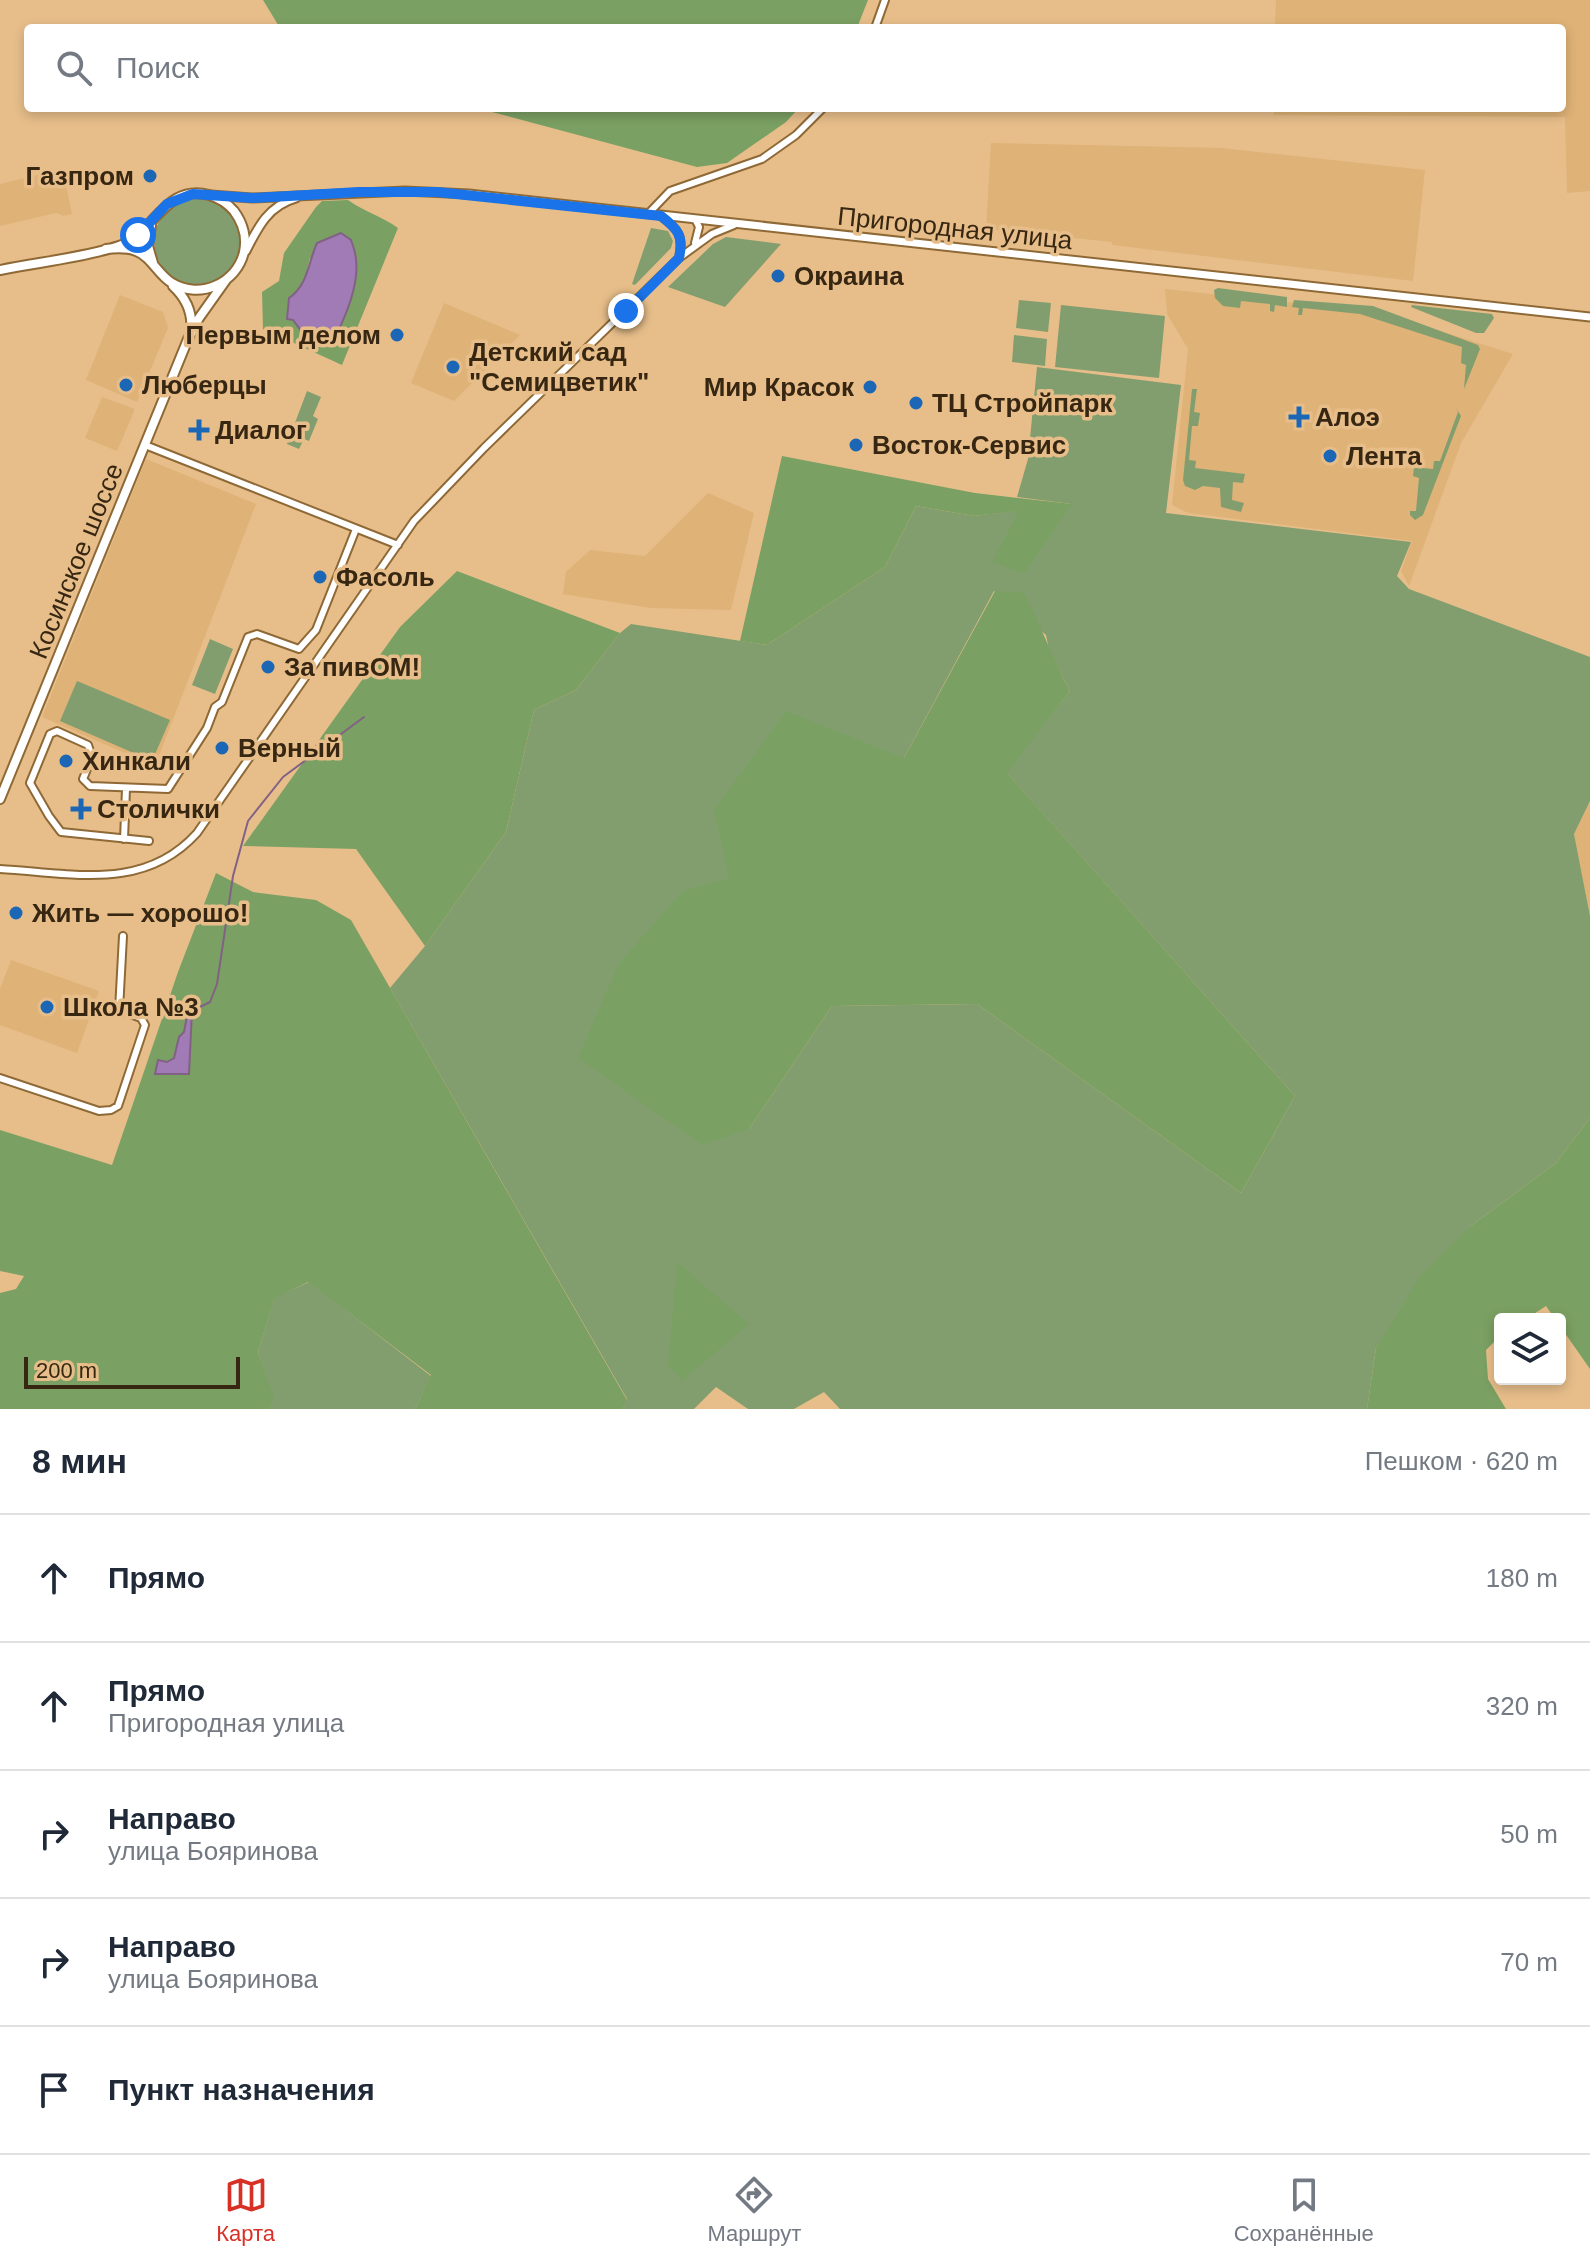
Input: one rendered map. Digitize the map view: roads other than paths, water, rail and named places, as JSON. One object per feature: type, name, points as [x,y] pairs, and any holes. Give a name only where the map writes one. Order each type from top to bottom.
[{"type":"main road","points":[[0,270],[106,249],[132,240],[174,199],[202,194],[220,199],[235,212],[245,237],[239,265],[226,280],[201,290],[182,288],[162,275],[147,257],[136,251],[106,249]]},
{"type":"main road","points":[[155,218],[148,246],[162,275]]},
{"type":"main road","name":"Косинское шоссе","points":[[162,275],[182,295],[190,311],[192,325],[188,339]]},
{"type":"main road","name":"Косинское шоссе","points":[[0,799],[188,339],[226,280]]},
{"type":"street","points":[[876,24],[885,0]]},
{"type":"street","points":[[648,214],[670,191],[762,159],[796,135],[819,112]]},
{"type":"street","name":"Пригородная улица","points":[[315,195],[437,192],[1590,317]]},
{"type":"street","points":[[202,194],[252,198],[315,195]]},
{"type":"street","points":[[243,256],[268,214],[285,201],[315,195]]},
{"type":"street","points":[[661,216],[677,228],[681,237],[679,258]]},
{"type":"street","points":[[693,246],[699,234],[695,219]]},
{"type":"street","points":[[0,869],[127,874],[158,864],[178,852],[197,833],[414,521],[484,448],[679,258],[722,228],[739,223]]},
{"type":"street","points":[[145,445],[398,545]]},
{"type":"street","points":[[149,841],[61,832],[30,783],[50,734],[57,731],[88,745],[92,757],[83,779],[93,787],[161,791],[172,785],[207,728],[215,707],[222,702],[251,635],[257,634],[294,649],[302,648],[316,630],[356,529]]},
{"type":"street","points":[[124,839],[126,789]]},
{"type":"street","points":[[0,1078],[99,1111],[118,1106],[145,1025],[141,1018],[119,1010],[123,936]]},
{"type":"waterway","points":[[192,1011],[210,1002],[217,984],[233,876],[248,821],[283,777],[364,717]]},
{"type":"place","name":"Газпром","points":[[150,176]]},
{"type":"place","name":"Окраина","points":[[778,276]]},
{"type":"place","name":"Первым делом","points":[[397,335]]},
{"type":"place","name":"Детский сад \"Семицветик\"","points":[[453,367]]},
{"type":"place","name":"Люберцы","points":[[126,385]]},
{"type":"place","name":"Мир Красок","points":[[870,387]]},
{"type":"place","name":"ТЦ Стройпарк","points":[[916,403]]},
{"type":"place","name":"Алоэ","points":[[1299,417]]},
{"type":"place","name":"Диалог","points":[[199,430]]},
{"type":"place","name":"Восток-Сервис","points":[[856,445]]},
{"type":"place","name":"Лента","points":[[1330,456]]},
{"type":"place","name":"Фасоль","points":[[320,577]]},
{"type":"place","name":"За пивОМ!","points":[[268,667]]},
{"type":"place","name":"Верный","points":[[222,748]]},
{"type":"place","name":"Хинкали","points":[[66,761]]},
{"type":"place","name":"Столички","points":[[81,809]]},
{"type":"place","name":"Жить — хорошо!","points":[[16,913]]},
{"type":"place","name":"Школа №3","points":[[47,1007]]}]
